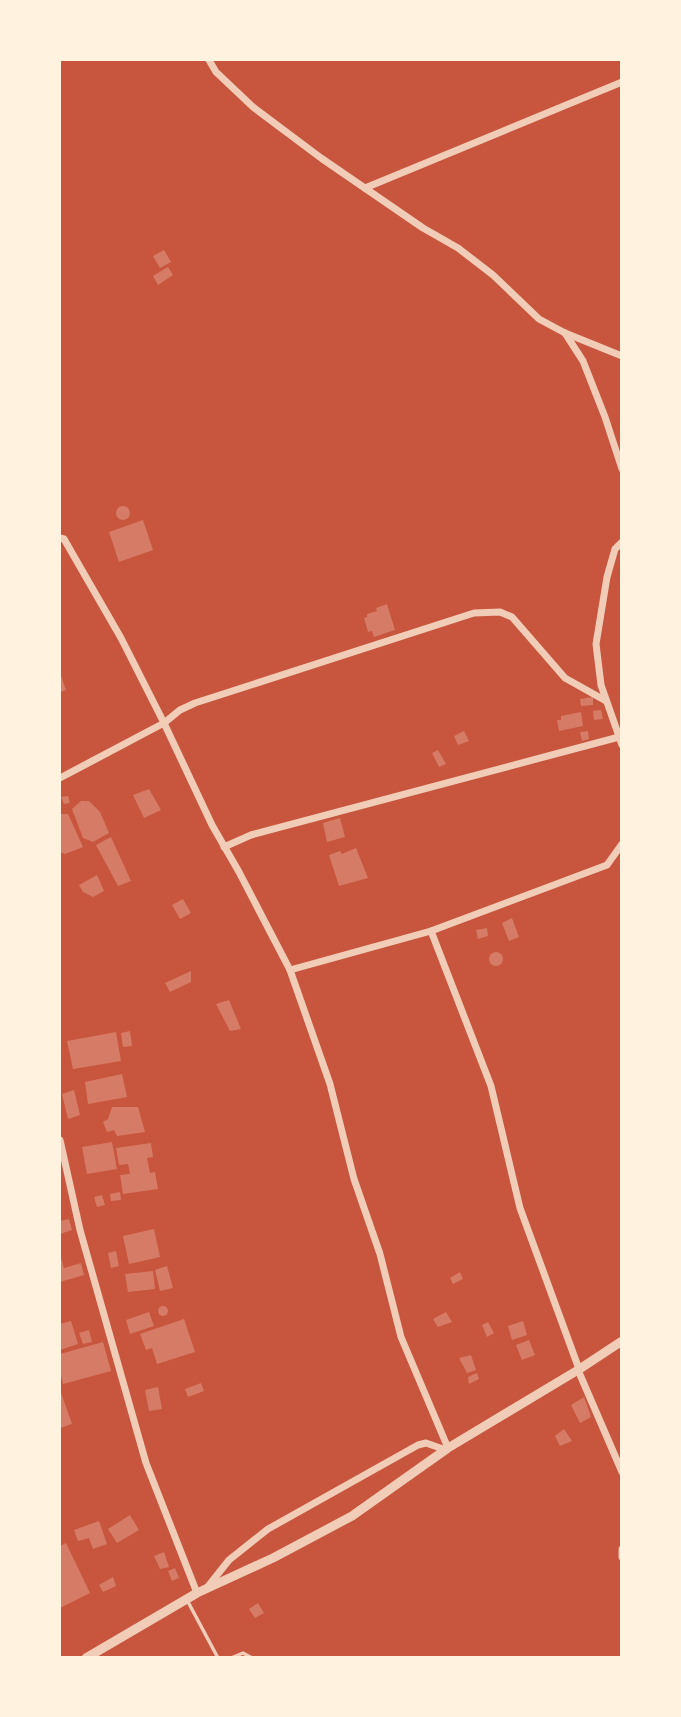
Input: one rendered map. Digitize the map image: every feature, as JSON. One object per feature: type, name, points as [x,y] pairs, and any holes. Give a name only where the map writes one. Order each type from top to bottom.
[{"type":"street","points":[[209,60],[216,72],[253,107],[423,228],[458,248],[493,275],[539,319],[621,356]]},
{"type":"street","points":[[365,188],[621,82]]},
{"type":"street","points":[[565,333],[583,361],[605,417],[621,470]]},
{"type":"street","points":[[60,538],[64,539],[121,638],[212,825],[290,970],[330,1084],[354,1179],[380,1254],[401,1337],[447,1449]]},
{"type":"street","points":[[224,847],[251,835],[620,741],[601,685],[596,644],[607,577],[615,550],[621,542]]},
{"type":"street","points":[[60,778],[164,723],[180,710],[195,703],[474,613],[500,612],[512,617],[565,678],[606,701]]},
{"type":"street","points":[[290,970],[431,931],[607,865],[621,844]]},
{"type":"street","points":[[431,931],[491,1086],[520,1208],[579,1369],[621,1472]]},
{"type":"street","points":[[60,1140],[80,1230],[146,1463],[201,1591]]},
{"type":"street","points":[[86,1657],[186,1598],[273,1558],[352,1516],[447,1449],[621,1341]]},
{"type":"street","points":[[201,1591],[229,1560],[290,1517],[418,1445],[426,1443],[447,1449]]},
{"type":"street","points":[[621,1549],[621,1557]]},
{"type":"lane","points":[[186,1598],[218,1657]]},
{"type":"lane","points":[[232,1657],[243,1653],[253,1657]]},
{"type":"building","points":[[164,250],[171,262],[160,268],[153,256]]},
{"type":"building","points":[[168,267],[173,275],[158,285],[153,276]]},
{"type":"building","points":[[120,506],[126,506],[130,513],[126,520],[120,520],[116,516],[116,510]]},
{"type":"building","points":[[143,520],[153,550],[119,562],[109,532]]},
{"type":"building","points":[[387,604],[395,630],[374,637],[372,631],[368,632],[364,618],[377,611],[376,608]]},
{"type":"building","points":[[60,673],[66,690],[60,692]]},
{"type":"building","points":[[593,697],[593,705],[581,706],[580,699]]},
{"type":"building","points":[[601,710],[603,719],[594,720],[593,711]]},
{"type":"building","points":[[581,712],[583,726],[559,731],[557,720],[561,720],[561,716]]},
{"type":"building","points":[[464,731],[469,741],[458,745],[454,736]]},
{"type":"building","points":[[588,731],[589,739],[582,741],[580,732]]},
{"type":"building","points":[[438,750],[446,764],[439,767],[432,753]]},
{"type":"building","points":[[149,789],[161,810],[144,818],[133,795]]},
{"type":"building","points":[[68,796],[70,803],[64,804],[61,797]]},
{"type":"building","points":[[81,801],[89,801],[100,812],[109,833],[93,842],[83,838],[72,809]]},
{"type":"building","points":[[60,814],[68,814],[83,847],[65,854],[60,852]]},
{"type":"building","points":[[340,818],[345,837],[327,842],[323,823]]},
{"type":"building","points":[[111,837],[131,881],[118,886],[96,845]]},
{"type":"building","points":[[356,848],[368,878],[339,886],[329,855],[340,851],[342,854]]},
{"type":"building","points":[[97,875],[104,891],[93,897],[83,892],[79,885]]},
{"type":"building","points":[[183,899],[191,913],[180,919],[172,905]]},
{"type":"building","points":[[512,918],[519,937],[509,941],[502,923]]},
{"type":"building","points":[[487,928],[488,936],[478,939],[476,930]]},
{"type":"building","points":[[496,952],[501,954],[501,964],[496,966],[491,964],[489,959],[491,954]]},
{"type":"building","points":[[191,971],[191,982],[170,992],[165,983]]},
{"type":"building","points":[[229,1000],[241,1029],[230,1031],[216,1004]]},
{"type":"building","points":[[130,1031],[132,1046],[123,1047],[121,1033]]},
{"type":"building","points":[[116,1032],[121,1061],[73,1069],[67,1041]]},
{"type":"building","points":[[122,1074],[127,1097],[88,1104],[85,1082]]},
{"type":"building","points":[[74,1090],[80,1115],[68,1119],[62,1094]]},
{"type":"building","points":[[112,1107],[138,1107],[145,1132],[117,1136],[114,1130],[107,1132],[103,1122],[108,1119]]},
{"type":"building","points":[[112,1142],[117,1169],[87,1174],[82,1147]]},
{"type":"building","points":[[151,1143],[153,1157],[147,1158],[150,1173],[155,1172],[158,1189],[123,1194],[120,1175],[130,1174],[128,1164],[119,1165],[116,1148]]},
{"type":"building","points":[[120,1192],[121,1200],[111,1201],[110,1194]]},
{"type":"building","points":[[102,1195],[105,1205],[97,1207],[94,1197]]},
{"type":"building","points":[[69,1219],[72,1230],[60,1234],[60,1221]]},
{"type":"building","points":[[154,1229],[160,1257],[129,1264],[123,1236]]},
{"type":"building","points":[[116,1251],[119,1266],[111,1268],[108,1253]]},
{"type":"building","points":[[60,1255],[64,1268],[81,1263],[84,1275],[60,1282]]},
{"type":"building","points":[[167,1266],[173,1288],[160,1291],[155,1270]]},
{"type":"building","points":[[153,1271],[155,1289],[128,1292],[125,1274]]},
{"type":"building","points":[[460,1272],[463,1279],[453,1284],[450,1278]]},
{"type":"building","points":[[163,1306],[167,1307],[167,1315],[163,1316],[159,1315],[158,1311],[159,1307]]},
{"type":"building","points":[[149,1312],[154,1326],[130,1334],[126,1320]]},
{"type":"building","points":[[446,1312],[452,1322],[438,1327],[433,1319]]},
{"type":"building","points":[[184,1319],[195,1352],[157,1364],[152,1348],[146,1350],[140,1334]]},
{"type":"building","points":[[71,1321],[78,1344],[60,1350],[60,1324]]},
{"type":"building","points":[[523,1321],[527,1335],[512,1340],[508,1326]]},
{"type":"building","points":[[488,1322],[494,1333],[487,1337],[482,1325]]},
{"type":"building","points":[[89,1330],[92,1342],[83,1344],[79,1333]]},
{"type":"building","points":[[529,1340],[535,1355],[522,1360],[516,1345]]},
{"type":"building","points":[[103,1342],[111,1371],[63,1384],[60,1354]]},
{"type":"building","points":[[471,1355],[476,1370],[467,1373],[459,1358]]},
{"type":"building","points":[[477,1373],[479,1379],[469,1384],[468,1377]]},
{"type":"building","points":[[201,1383],[204,1391],[188,1397],[185,1389]]},
{"type":"building","points":[[158,1387],[162,1409],[149,1411],[145,1390]]},
{"type":"building","points":[[60,1390],[72,1424],[60,1428]]},
{"type":"building","points":[[584,1397],[591,1417],[580,1423],[571,1405]]},
{"type":"building","points":[[564,1429],[572,1441],[560,1446],[555,1436]]},
{"type":"building","points":[[130,1515],[139,1530],[117,1543],[108,1529]]},
{"type":"building","points":[[99,1521],[107,1544],[93,1549],[89,1538],[78,1541],[74,1530]]},
{"type":"building","points":[[66,1543],[90,1593],[60,1608],[60,1546]]},
{"type":"building","points":[[164,1552],[169,1567],[160,1569],[154,1556]]},
{"type":"building","points":[[175,1568],[179,1578],[172,1581],[168,1571]]},
{"type":"building","points":[[113,1577],[116,1586],[103,1592],[99,1585]]},
{"type":"building","points":[[258,1603],[264,1613],[255,1618],[249,1609]]}]
